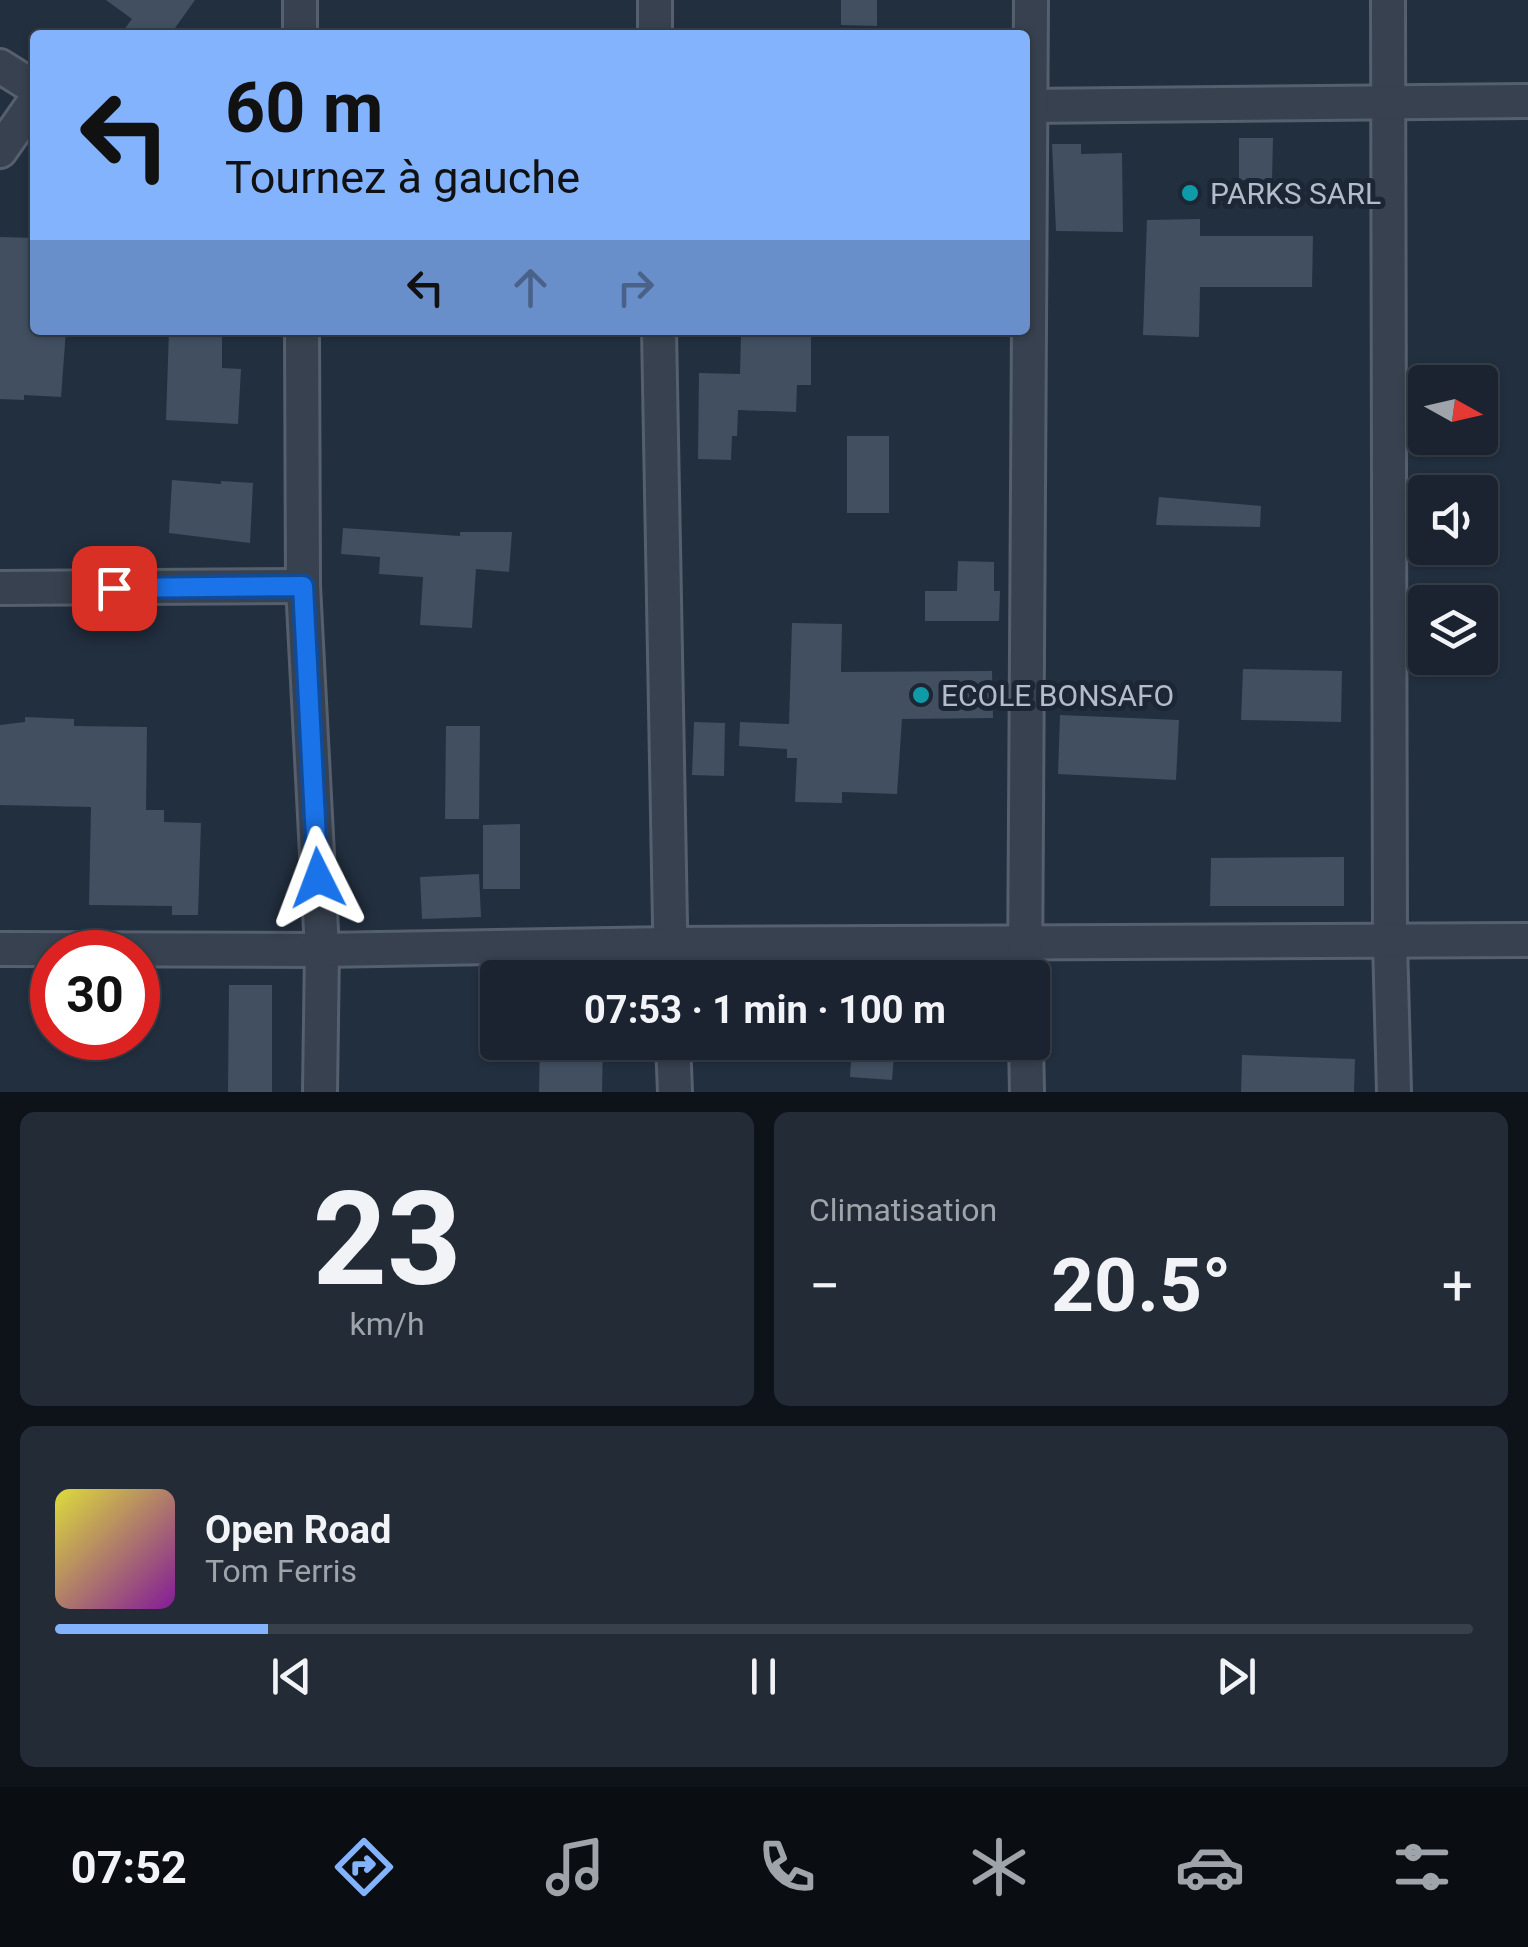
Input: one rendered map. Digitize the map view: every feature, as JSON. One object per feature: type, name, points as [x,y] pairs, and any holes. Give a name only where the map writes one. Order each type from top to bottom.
[{"type":"street","points":[[300,0],[300,30]]},
{"type":"street","points":[[655,0],[655,30]]},
{"type":"street","points":[[1030,35],[1031,0]]},
{"type":"street","points":[[1388,0],[1390,942],[1394,1092]]},
{"type":"street","points":[[0,66],[30,85]]},
{"type":"street","points":[[1030,106],[1528,100]]},
{"type":"street","points":[[0,151],[30,108]]},
{"type":"street","points":[[302,335],[303,586],[322,950],[320,1092]]},
{"type":"street","points":[[660,335],[670,960]]},
{"type":"street","points":[[1024,960],[1027,335]]},
{"type":"street","points":[[0,588],[303,586]]},
{"type":"street","points":[[0,949],[1528,940]]},
{"type":"street","points":[[674,1060],[675,1092]]},
{"type":"street","points":[[1026,1060],[1027,1092]]},
{"type":"building","points":[[106,0],[195,0],[174,30],[124,30],[132,19]]},
{"type":"building","points":[[841,0],[877,0],[877,26],[841,25]]},
{"type":"building","points":[[1239,138],[1273,138],[1272,180],[1239,180]]},
{"type":"building","points":[[1052,144],[1081,144],[1081,154],[1122,153],[1123,232],[1056,231]]},
{"type":"building","points":[[1200,219],[1200,236],[1313,236],[1312,287],[1200,287],[1199,337],[1143,335],[1147,220]]},
{"type":"building","points":[[0,237],[30,238],[30,335],[66,335],[61,397],[24,395],[24,400],[0,399]]},
{"type":"building","points":[[169,335],[222,335],[222,368],[241,369],[238,424],[166,420]]},
{"type":"building","points":[[741,336],[811,337],[811,385],[797,385],[796,412],[738,410],[731,460],[698,459],[699,373],[740,374]]},
{"type":"building","points":[[847,436],[889,436],[889,513],[847,513]]},
{"type":"building","points":[[172,480],[253,483],[250,543],[169,533]]},
{"type":"building","points":[[1159,497],[1261,506],[1260,527],[1156,525]]},
{"type":"building","points":[[343,528],[460,536],[460,532],[512,532],[509,572],[476,569],[472,628],[420,625],[423,577],[379,574],[380,557],[341,554]]},
{"type":"building","points":[[958,561],[994,562],[994,591],[1000,591],[999,621],[925,621],[925,591],[957,591]]},
{"type":"building","points":[[792,623],[842,624],[841,672],[992,671],[993,718],[902,719],[897,794],[842,792],[842,803],[795,802],[797,758],[787,758],[787,749],[739,746],[740,722],[789,724]]},
{"type":"building","points":[[1243,669],[1342,671],[1341,722],[1241,720]]},
{"type":"building","points":[[1060,715],[1179,720],[1176,780],[1058,774]]},
{"type":"building","points":[[25,717],[74,719],[74,726],[147,727],[146,810],[164,810],[164,822],[201,823],[198,915],[172,915],[172,906],[89,905],[91,807],[0,805],[0,725],[25,722]]},
{"type":"building","points":[[694,722],[725,723],[724,776],[692,775]]},
{"type":"building","points":[[446,726],[480,726],[479,819],[445,819]]},
{"type":"building","points":[[520,824],[520,889],[483,889],[483,825]]},
{"type":"building","points":[[1344,857],[1344,906],[1210,906],[1211,858]]},
{"type":"building","points":[[479,874],[481,917],[422,919],[420,877]]},
{"type":"building","points":[[229,985],[272,985],[272,1092],[228,1092]]},
{"type":"building","points":[[1242,1055],[1355,1059],[1354,1092],[1241,1092]]},
{"type":"building","points":[[540,1060],[603,1060],[602,1092],[539,1092]]},
{"type":"building","points":[[851,1060],[894,1060],[892,1080],[850,1077]]},
{"type":"place","name":"PARKS SARL","points":[[1190,193]]},
{"type":"place","name":"ECOLE BONSAFO","points":[[921,695]]},
{"type":"route","points":[[114,588],[303,586],[318,878]]}]
